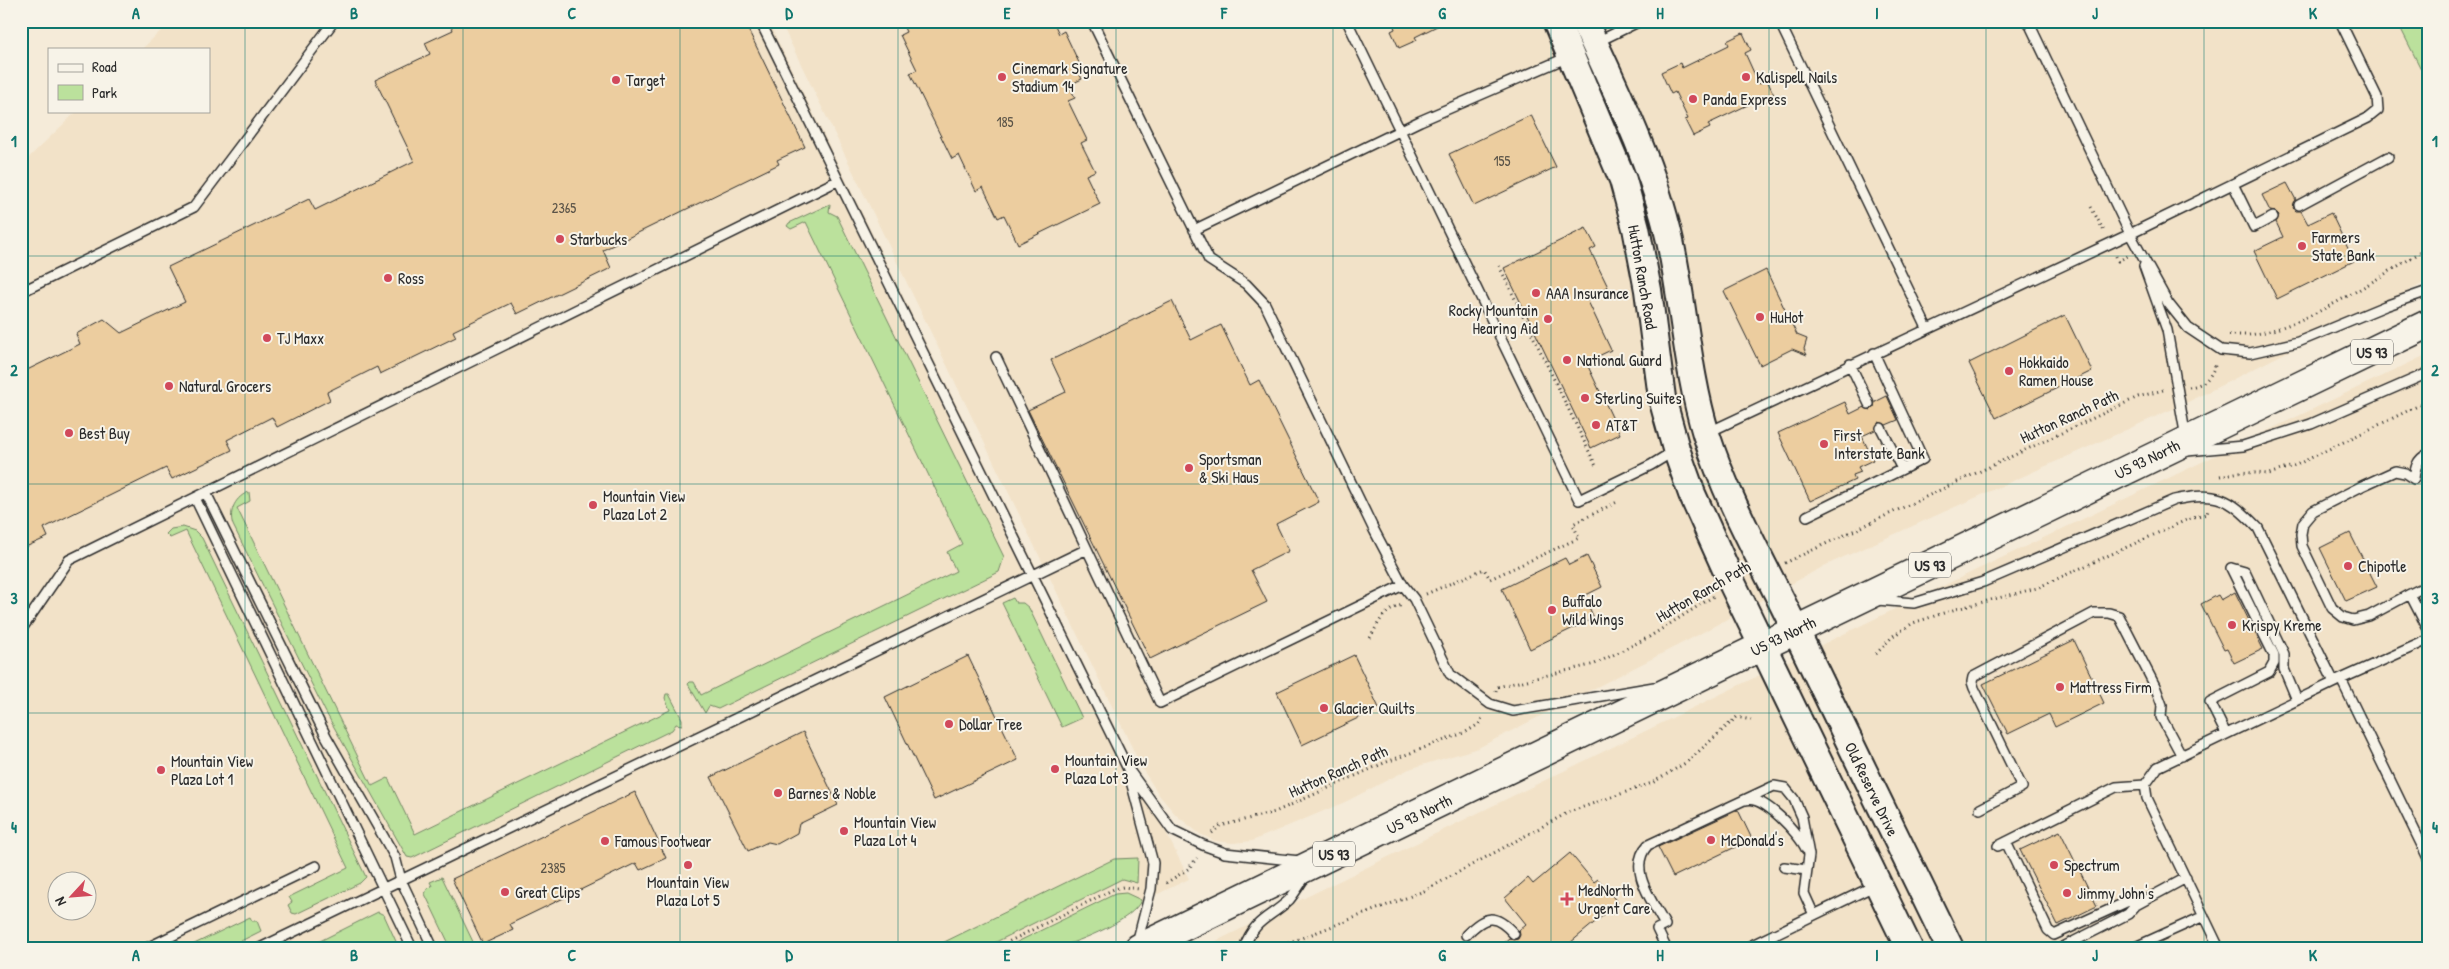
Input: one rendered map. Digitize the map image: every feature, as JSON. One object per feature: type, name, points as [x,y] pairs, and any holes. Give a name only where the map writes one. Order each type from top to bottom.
[{"type":"main road","name":"Hutton Ranch Road","points":[[1556,21],[1582,44],[1646,161],[1660,201],[1683,307],[1687,348],[1706,433],[1720,472],[1765,570],[1796,631]]},
{"type":"main road","name":"Hutton Ranch Road","points":[[1582,44],[1630,206],[1648,290],[1662,398],[1676,449],[1692,494],[1733,585],[1764,646]]},
{"type":"main road","name":"US 93 North","points":[[1138,948],[1696,680],[2157,455],[2186,439],[2428,324]]},
{"type":"main road","name":"Old Reserve Drive","points":[[1796,631],[1950,948]]},
{"type":"main road","points":[[1764,646],[1909,948]]},
{"type":"lane","points":[[21,292],[194,207],[334,21]]},
{"type":"lane","points":[[760,21],[1128,769],[1172,830],[1225,853],[1316,862]]},
{"type":"lane","points":[[1092,21],[1209,260],[1246,284],[1264,304],[1349,479],[1403,585],[1414,599],[1450,674],[1490,704],[1513,710],[1696,680]]},
{"type":"lane","points":[[1347,21],[1579,500],[1651,465],[1676,449]]},
{"type":"lane","points":[[1194,230],[1582,44],[1640,21]]},
{"type":"lane","points":[[1779,21],[1927,328]]},
{"type":"lane","points":[[2028,21],[2130,234],[2168,303],[2188,328],[2221,350],[2250,353],[2298,342],[2385,306],[2428,291]]},
{"type":"lane","points":[[1706,433],[2130,234],[2368,118],[2378,110],[2376,98],[2340,21]]},
{"type":"lane","points":[[2299,205],[2388,157]]},
{"type":"lane","points":[[21,630],[69,560],[837,180]]},
{"type":"lane","points":[[2233,184],[2254,227],[2274,217]]},
{"type":"lane","points":[[2130,234],[2167,330],[2186,439]]},
{"type":"lane","points":[[1807,516],[1923,459],[1874,353]]},
{"type":"lane","points":[[996,357],[1085,550],[1160,703],[1403,585]]},
{"type":"lane","points":[[1850,364],[1870,404]]},
{"type":"lane","points":[[2157,455],[2244,446],[2312,424],[2428,373]]},
{"type":"lane","points":[[1881,428],[1902,469]]},
{"type":"lane","points":[[2428,454],[2421,457],[2415,468],[2414,479],[2405,473],[2395,471],[2313,512],[2303,523],[2302,546],[2332,608],[2343,617],[2353,620],[2369,616],[2428,585]]},
{"type":"lane","points":[[206,493],[326,736],[394,857],[401,880],[433,948]]},
{"type":"lane","points":[[1861,598],[1914,603],[1983,582],[2174,500],[2199,495],[2223,498],[2241,510],[2258,528],[2338,680],[2428,858]]},
{"type":"lane","points":[[195,498],[412,948]]},
{"type":"lane","points":[[260,948],[1085,550]]},
{"type":"lane","points":[[2226,734],[2210,702],[2269,672],[2274,663],[2274,655],[2232,568],[2245,572],[2284,654],[2284,669],[2297,700]]},
{"type":"lane","points":[[2410,594],[2428,629]]},
{"type":"lane","points":[[1980,809],[2022,788],[1974,688],[1973,677],[2094,613],[2108,613],[2119,616],[2155,686],[2162,704],[2161,718],[2182,756]]},
{"type":"lane","points":[[2219,948],[2147,798],[2145,785],[2158,767],[2338,680],[2428,640]]},
{"type":"lane","points":[[1128,769],[1153,863],[1151,888],[1138,948]]},
{"type":"lane","points":[[2133,899],[2054,935],[2048,930],[2002,844],[2116,788],[2145,785]]},
{"type":"lane","points":[[1666,948],[1658,929],[1665,925],[1641,877],[1638,865],[1642,852],[1648,845],[1736,802],[1774,786],[1785,788],[1794,799],[1802,817],[1809,855],[1804,893],[1814,915]]},
{"type":"lane","points":[[1736,802],[1751,798],[1762,802],[1787,824],[1802,841],[1809,855]]},
{"type":"lane","points":[[1244,948],[1250,933],[1264,917],[1288,900],[1316,862]]},
{"type":"lane","points":[[147,948],[316,866]]},
{"type":"lane","points":[[1784,867],[1807,870]]},
{"type":"lane","points":[[2061,948],[2128,914],[2136,904],[2186,878]]},
{"type":"lane","points":[[1746,948],[1878,884]]},
{"type":"lane","points":[[2133,948],[2204,916]]},
{"type":"lane","points":[[1466,935],[1475,926],[1490,919],[1502,920],[1514,934]]},
{"type":"path","name":"Hutton Ranch Path","points":[[1765,570],[1790,561],[2138,397],[2158,390],[2197,386],[2210,378],[2221,350],[2230,335],[2249,335],[2294,321],[2325,307],[2428,248]]},
{"type":"path","points":[[1499,266],[1597,468]]},
{"type":"path","points":[[2220,476],[2240,472],[2269,474],[2296,465],[2428,402]]},
{"type":"path","points":[[1370,638],[1382,615],[1392,608],[1484,569],[1490,580],[1579,538],[1572,524],[1619,501]]},
{"type":"path","points":[[1876,654],[1893,636],[1913,623],[1956,609],[2037,588],[2193,517],[2207,514],[2210,504]]},
{"type":"path","name":"Hutton Ranch Path","points":[[996,948],[1114,890],[1122,887],[1151,888],[1172,880],[1196,862],[1208,837],[1220,826],[1275,812],[1384,762],[1466,732],[1479,724],[1497,687],[1595,664],[1649,637],[1733,585]]},
{"type":"path","points":[[1269,948],[1307,936],[1424,891],[1569,812],[1652,783],[1687,762],[1737,717],[1751,720]]},
{"type":"shaded area","points":[[171,21],[768,21],[1189,879],[1045,948],[21,948],[21,165],[76,112],[210,112],[210,48],[143,48]]},
{"type":"shaded area","points":[[780,21],[2428,21],[2428,281],[2186,403],[1826,565],[1696,636],[1478,748],[1409,769],[1345,802],[1252,841],[1233,843],[1215,841],[1200,834],[1176,815],[1159,795],[1143,770]]},
{"type":"shaded area","points":[[2428,354],[2428,948],[1202,948],[1903,605]]},
{"type":"green space","points":[[2397,21],[2428,21],[2428,83]]},
{"type":"green space","points":[[830,204],[829,212],[837,216],[1004,557],[999,572],[718,709],[709,706],[705,713],[688,684],[690,682],[694,682],[701,695],[956,571],[947,552],[962,544],[806,222],[791,229],[787,226],[789,223]]},
{"type":"green space","points":[[249,492],[250,501],[237,508],[372,786],[388,778],[415,834],[670,710],[665,698],[666,694],[669,694],[682,719],[682,725],[676,724],[672,730],[412,858],[407,857],[325,711],[233,525],[232,509],[240,497]]},
{"type":"green space","points":[[183,527],[195,531],[202,538],[366,877],[360,883],[296,914],[292,913],[288,905],[292,902],[289,897],[348,868],[186,531],[170,538],[166,534],[171,529]]},
{"type":"green space","points":[[1013,598],[1016,603],[1023,603],[1029,608],[1082,718],[1062,727],[1002,603]]},
{"type":"green space","points":[[1138,858],[1137,883],[1122,879],[984,948],[932,948],[1114,859]]},
{"type":"green space","points":[[442,877],[476,948],[451,948],[425,894],[427,889],[432,886],[430,882]]},
{"type":"green space","points":[[1126,893],[1141,900],[1136,908],[1118,922],[1092,935],[1068,944],[1040,950],[1005,948],[1115,894]]},
{"type":"green space","points":[[378,912],[384,915],[399,948],[306,948]]},
{"type":"green space","points":[[250,917],[252,921],[257,921],[261,931],[227,948],[186,948]]},
{"type":"building","points":[[449,21],[744,21],[805,147],[777,160],[779,164],[603,250],[611,268],[517,314],[511,303],[453,331],[456,337],[380,374],[377,367],[327,392],[330,400],[277,427],[272,417],[227,440],[232,450],[172,479],[166,468],[44,528],[48,537],[21,549],[21,373],[80,344],[76,334],[104,319],[121,333],[185,302],[168,267],[309,199],[315,210],[414,161],[375,80],[430,54],[425,43],[453,30]]},
{"type":"building","points":[[901,21],[1053,21],[1059,34],[1064,31],[1081,67],[1077,69],[1082,79],[1069,85],[1075,98],[1068,101],[1087,140],[1081,143],[1095,171],[1086,175],[1100,204],[1018,244],[1004,215],[998,218],[983,187],[976,191],[959,155],[952,159],[910,73],[917,70],[900,35],[906,32]]},
{"type":"building","points":[[1392,21],[1447,21],[1415,37],[1417,40],[1399,48],[1391,31],[1395,29]]},
{"type":"building","points":[[1743,33],[1751,50],[1745,53],[1759,84],[1767,80],[1775,97],[1758,105],[1756,101],[1708,124],[1710,128],[1693,136],[1685,120],[1688,119],[1675,92],[1671,94],[1661,72],[1680,63],[1682,68],[1729,45],[1727,41]]},
{"type":"building","points":[[1531,115],[1556,167],[1474,206],[1449,154]]},
{"type":"building","points":[[2287,183],[2296,200],[2293,208],[2296,211],[2301,211],[2308,224],[2331,213],[2354,261],[2277,299],[2254,251],[2283,237],[2276,222],[2279,215],[2276,212],[2270,211],[2262,195]]},
{"type":"building","points":[[1586,228],[1596,247],[1590,250],[1608,287],[1586,297],[1611,350],[1586,362],[1620,434],[1591,448],[1504,268]]},
{"type":"building","points":[[1766,270],[1797,335],[1807,339],[1804,349],[1807,355],[1792,349],[1760,365],[1724,291]]},
{"type":"building","points":[[1172,301],[1191,340],[1221,325],[1250,385],[1259,380],[1319,502],[1276,524],[1289,551],[1251,570],[1267,602],[1150,659],[1028,410],[1066,392],[1051,360]]},
{"type":"building","points":[[2065,315],[2092,371],[1996,418],[1969,363]]},
{"type":"building","points":[[1887,396],[1898,420],[1886,425],[1879,422],[1875,430],[1862,436],[1873,460],[1858,467],[1861,472],[1853,475],[1855,480],[1810,501],[1778,433],[1845,402],[1850,414],[1864,407],[1871,410],[1875,402]]},
{"type":"building","points":[[2350,533],[2377,587],[2346,601],[2320,548]]},
{"type":"building","points":[[1587,556],[1602,587],[1584,596],[1594,618],[1530,649],[1502,589],[1565,558],[1569,565]]},
{"type":"building","points":[[2235,592],[2263,649],[2234,663],[2227,649],[2224,650],[2201,604],[2218,595],[2221,600]]},
{"type":"building","points":[[2074,640],[2104,703],[2055,727],[2049,714],[2008,734],[1983,684]]},
{"type":"building","points":[[1354,655],[1379,708],[1302,745],[1277,692]]},
{"type":"building","points":[[968,656],[1018,760],[934,800],[885,697]]},
{"type":"building","points":[[803,732],[838,805],[799,824],[797,833],[777,844],[768,842],[748,851],[711,777]]},
{"type":"building","points":[[635,792],[666,858],[640,870],[636,863],[510,924],[513,930],[483,944],[452,879]]},
{"type":"building","points":[[1738,810],[1752,839],[1673,877],[1658,847]]},
{"type":"building","points":[[2060,831],[2097,906],[2058,925],[2020,850]]},
{"type":"building","points":[[1570,853],[1594,882],[1598,879],[1618,903],[1564,948],[1497,948],[1509,938],[1513,940],[1518,939],[1520,935],[1519,930],[1526,924],[1505,898],[1528,878],[1533,884]]},
{"type":"place","name":"Cinemark Signature Stadium 14","points":[[1002,77]]},
{"type":"place","name":"Kalispell Nails","points":[[1746,77]]},
{"type":"place","name":"Target","points":[[616,80]]},
{"type":"place","name":"Panda Express","points":[[1693,99]]},
{"type":"place","name":"Starbucks","points":[[560,239]]},
{"type":"place","name":"Farmers State Bank","points":[[2302,246]]},
{"type":"place","name":"Ross","points":[[388,278]]},
{"type":"place","name":"AAA Insurance","points":[[1536,293]]},
{"type":"place","name":"HuHot","points":[[1760,317]]},
{"type":"place","name":"Rocky Mountain Hearing Aid","points":[[1548,319]]},
{"type":"place","name":"TJ Maxx","points":[[267,338]]},
{"type":"place","name":"National Guard","points":[[1567,360]]},
{"type":"place","name":"Hokkaido Ramen House","points":[[2009,371]]},
{"type":"place","name":"Natural Grocers","points":[[169,386]]},
{"type":"place","name":"Sterling Suites","points":[[1585,398]]},
{"type":"place","name":"AT&T","points":[[1596,425]]},
{"type":"place","name":"Best Buy","points":[[69,433]]},
{"type":"place","name":"First Interstate Bank","points":[[1824,444]]},
{"type":"place","name":"Sportsman & Ski Haus","points":[[1189,468]]},
{"type":"place","name":"Mountain View Plaza Lot 2","points":[[593,505]]},
{"type":"place","name":"Chipotle","points":[[2348,566]]},
{"type":"place","name":"Buffalo Wild Wings","points":[[1552,610]]},
{"type":"place","name":"Krispy Kreme","points":[[2232,625]]},
{"type":"place","name":"Mattress Firm","points":[[2060,687]]},
{"type":"place","name":"Glacier Quilts","points":[[1324,708]]},
{"type":"place","name":"Dollar Tree","points":[[949,724]]},
{"type":"place","name":"Mountain View Plaza Lot 3","points":[[1055,769]]},
{"type":"place","name":"Mountain View Plaza Lot 1","points":[[161,770]]},
{"type":"place","name":"Barnes & Noble","points":[[778,793]]},
{"type":"place","name":"Mountain View Plaza Lot 4","points":[[844,831]]},
{"type":"place","name":"McDonald's","points":[[1711,840]]},
{"type":"place","name":"Famous Footwear","points":[[605,841]]},
{"type":"place","name":"Mountain View Plaza Lot 5","points":[[688,865]]},
{"type":"place","name":"Spectrum","points":[[2054,865]]},
{"type":"place","name":"Great Clips","points":[[505,892]]},
{"type":"place","name":"Jimmy John's","points":[[2067,893]]},
{"type":"place","name":"MedNorth Urgent Care","points":[[1567,899]]}]
